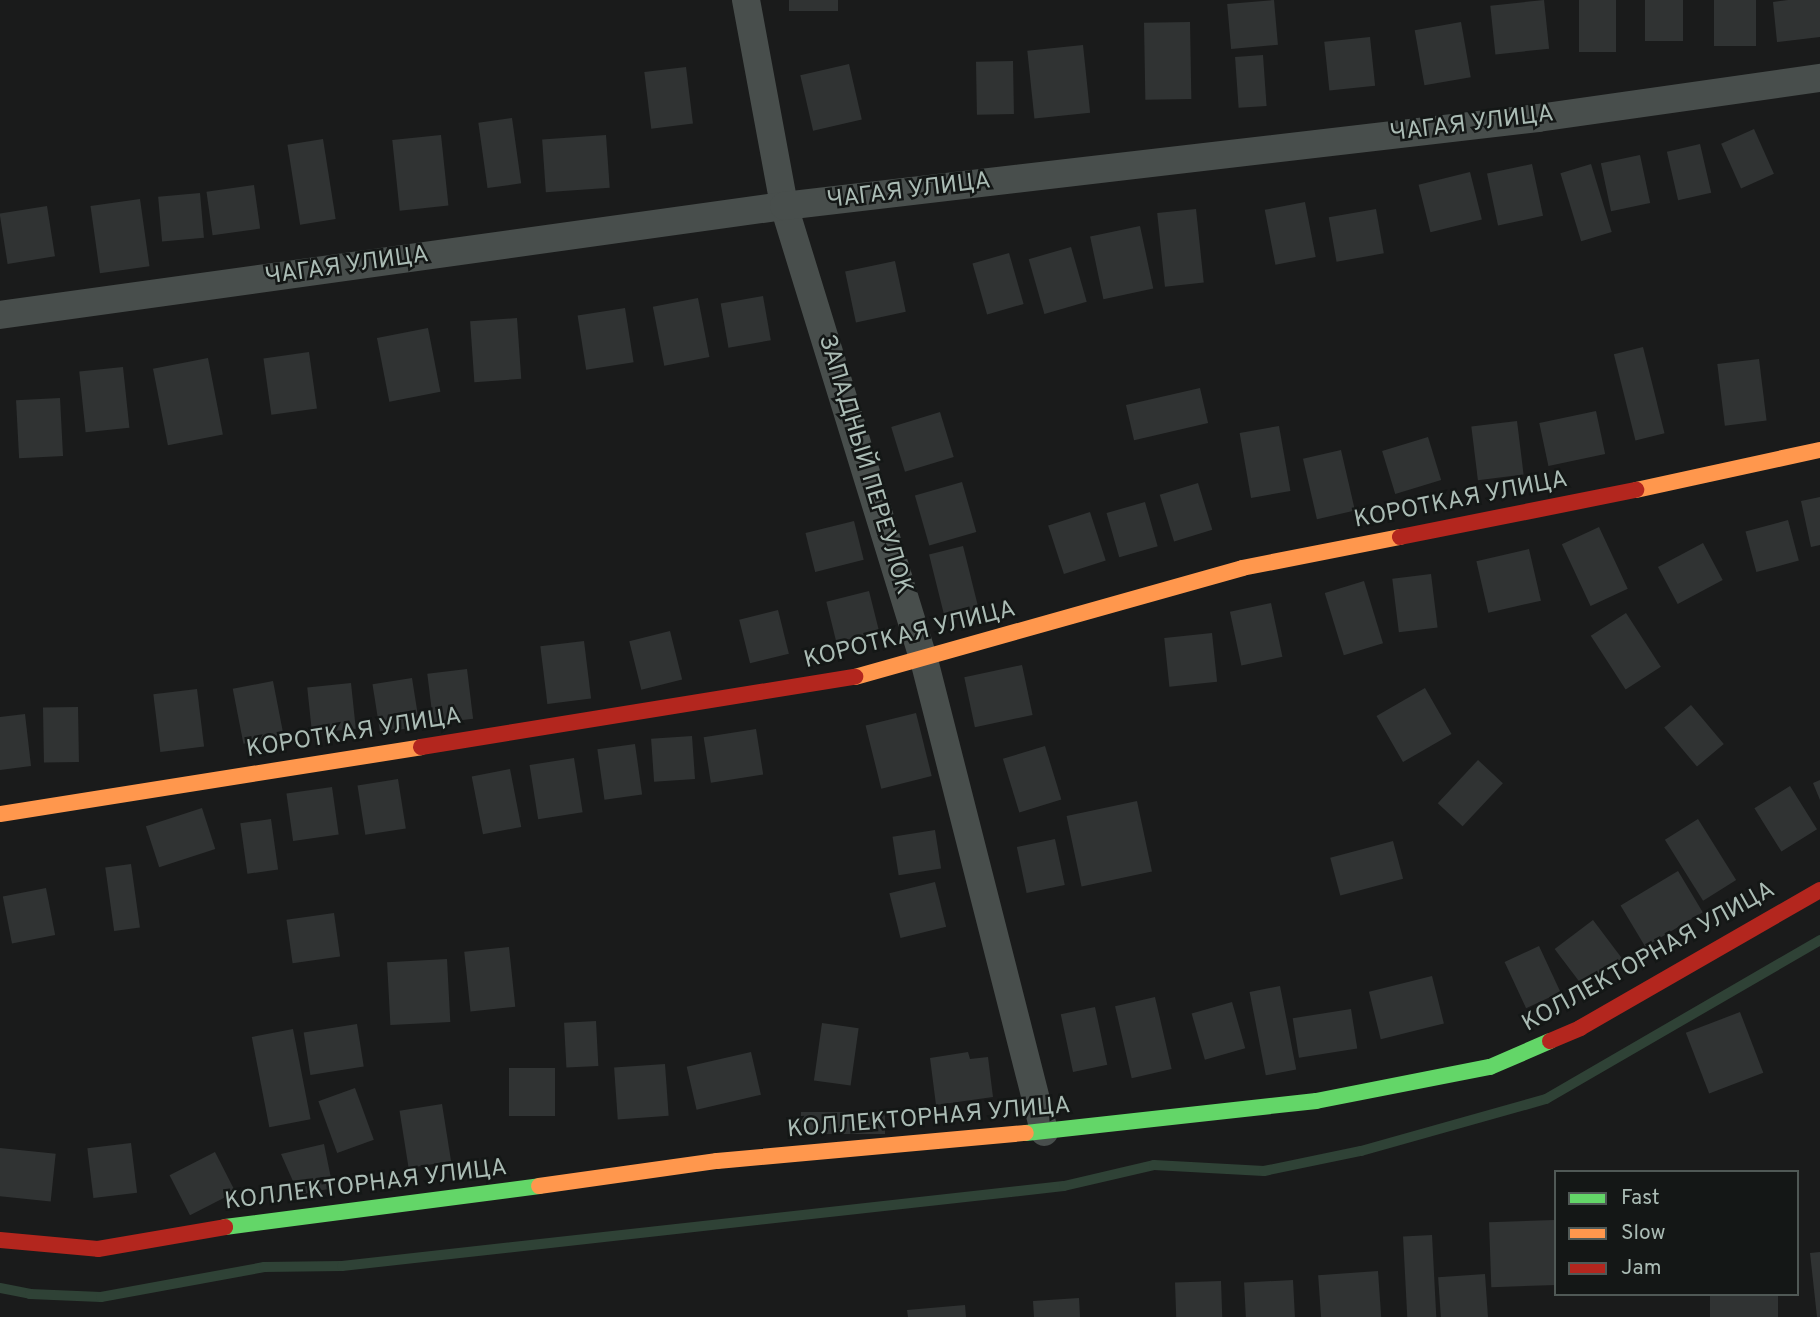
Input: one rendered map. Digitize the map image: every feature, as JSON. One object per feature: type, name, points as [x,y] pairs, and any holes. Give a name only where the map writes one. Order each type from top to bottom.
[{"type":"street","name":"ЗАПАДНЫЙ ПЕРЕУЛОК","points":[[746,0],[784,206],[924,660],[1044,1132]]},
{"type":"street","name":"ЧАГАЯ УЛИЦА","points":[[0,315],[784,206],[1538,118],[1820,78]]},
{"type":"street","name":"КОРОТКАЯ УЛИЦА","points":[[0,814],[415,746],[839,681],[924,660],[1242,568],[1601,497],[1820,450]]},
{"type":"street","name":"КОЛЛЕКТОРНАЯ УЛИЦА","points":[[0,1240],[98,1249],[236,1224],[377,1209],[717,1161],[1044,1132],[1316,1101],[1490,1067],[1580,1028],[1820,890]]},
{"type":"building","points":[[789,0],[838,0],[838,11],[789,11]]},
{"type":"building","points":[[1274,0],[1278,45],[1231,49],[1227,4]]},
{"type":"building","points":[[1544,0],[1549,49],[1495,54],[1490,6]]},
{"type":"building","points":[[1579,0],[1616,0],[1616,52],[1579,52]]},
{"type":"building","points":[[1645,0],[1683,0],[1683,41],[1645,41]]},
{"type":"building","points":[[1714,0],[1756,0],[1756,46],[1714,46]]},
{"type":"building","points":[[1820,0],[1820,37],[1777,42],[1773,2]]},
{"type":"building","points":[[1190,22],[1191,99],[1145,100],[1144,23]]},
{"type":"building","points":[[1461,22],[1471,77],[1424,85],[1415,30]]},
{"type":"building","points":[[1370,37],[1375,86],[1329,91],[1324,42]]},
{"type":"building","points":[[1083,45],[1090,113],[1034,118],[1027,51]]},
{"type":"building","points":[[1263,55],[1267,106],[1239,108],[1235,57]]},
{"type":"building","points":[[1013,61],[1014,114],[977,115],[976,62]]},
{"type":"building","points":[[849,64],[862,120],[813,131],[800,75]]},
{"type":"building","points":[[686,67],[693,124],[651,129],[644,72]]},
{"type":"building","points":[[512,118],[521,183],[488,188],[478,123]]},
{"type":"building","points":[[1754,129],[1774,174],[1741,188],[1721,144]]},
{"type":"building","points":[[441,135],[448,206],[400,211],[392,140]]},
{"type":"building","points":[[606,135],[610,188],[546,192],[542,139]]},
{"type":"building","points":[[323,139],[336,219],[300,225],[287,145]]},
{"type":"building","points":[[1700,144],[1711,193],[1678,200],[1667,152]]},
{"type":"building","points":[[1640,155],[1650,203],[1611,211],[1601,163]]},
{"type":"building","points":[[1532,164],[1543,216],[1498,225],[1487,174]]},
{"type":"building","points":[[1591,164],[1612,232],[1581,241],[1560,173]]},
{"type":"building","points":[[1470,172],[1482,220],[1430,232],[1419,185]]},
{"type":"building","points":[[254,185],[260,229],[213,235],[206,192]]},
{"type":"building","points":[[200,193],[204,238],[162,241],[158,197]]},
{"type":"building","points":[[140,199],[149,266],[100,273],[90,206]]},
{"type":"building","points":[[1305,202],[1316,257],[1275,265],[1265,210]]},
{"type":"building","points":[[47,206],[55,256],[8,264],[0,213]]},
{"type":"building","points":[[1196,209],[1204,283],[1165,287],[1157,213]]},
{"type":"building","points":[[1376,209],[1384,253],[1337,262],[1329,217]]},
{"type":"building","points":[[1140,226],[1153,289],[1103,299],[1090,237]]},
{"type":"building","points":[[1071,247],[1087,302],[1044,314],[1029,259]]},
{"type":"building","points":[[1009,253],[1024,304],[987,314],[972,263]]},
{"type":"building","points":[[895,261],[906,312],[856,322],[845,272]]},
{"type":"building","points":[[763,296],[771,340],[728,348],[721,303]]},
{"type":"building","points":[[698,298],[709,357],[664,366],[653,307]]},
{"type":"building","points":[[625,308],[634,362],[586,370],[578,316]]},
{"type":"building","points":[[517,318],[521,379],[474,382],[470,321]]},
{"type":"building","points":[[428,328],[440,392],[389,402],[377,338]]},
{"type":"building","points":[[1643,347],[1665,433],[1635,441],[1614,354]]},
{"type":"building","points":[[309,352],[317,408],[271,415],[263,358]]},
{"type":"building","points":[[208,358],[223,435],[168,445],[153,369]]},
{"type":"building","points":[[1759,359],[1767,421],[1725,426],[1717,364]]},
{"type":"building","points":[[123,367],[129,428],[86,432],[79,372]]},
{"type":"building","points":[[1200,388],[1208,423],[1134,440],[1126,405]]},
{"type":"building","points":[[60,398],[63,456],[19,458],[16,400]]},
{"type":"building","points":[[1596,411],[1605,454],[1548,466],[1539,423]]},
{"type":"building","points":[[940,412],[954,457],[905,472],[891,427]]},
{"type":"building","points":[[1517,421],[1524,475],[1478,480],[1471,427]]},
{"type":"building","points":[[1279,426],[1290,491],[1251,498],[1240,433]]},
{"type":"building","points":[[1428,437],[1441,480],[1395,494],[1382,451]]},
{"type":"building","points":[[1341,450],[1355,510],[1317,519],[1303,459]]},
{"type":"building","points":[[962,482],[976,532],[929,545],[915,496]]},
{"type":"building","points":[[1198,483],[1212,530],[1174,542],[1160,495]]},
{"type":"building","points":[[1820,497],[1820,545],[1811,547],[1801,501]]},
{"type":"building","points":[[1145,502],[1158,546],[1119,557],[1107,513]]},
{"type":"building","points":[[1090,512],[1106,561],[1064,574],[1048,526]]},
{"type":"building","points":[[1788,520],[1799,561],[1756,572],[1745,531]]},
{"type":"building","points":[[854,521],[864,560],[815,572],[805,533]]},
{"type":"building","points":[[1599,527],[1628,589],[1591,606],[1562,544]]},
{"type":"building","points":[[1703,543],[1723,580],[1678,604],[1658,567]]},
{"type":"building","points":[[963,546],[979,612],[945,620],[929,554]]},
{"type":"building","points":[[1529,549],[1541,601],[1488,613],[1476,561]]},
{"type":"building","points":[[1431,574],[1438,628],[1399,632],[1392,579]]},
{"type":"building","points":[[1364,581],[1383,643],[1344,655],[1325,593]]},
{"type":"building","points":[[869,591],[879,632],[836,642],[826,602]]},
{"type":"building","points":[[1271,603],[1282,657],[1241,666],[1230,612]]},
{"type":"building","points":[[778,610],[789,654],[750,663],[739,620]]},
{"type":"building","points":[[1626,613],[1661,667],[1626,690],[1591,636]]},
{"type":"building","points":[[670,631],[682,680],[641,690],[629,641]]},
{"type":"building","points":[[1212,633],[1217,682],[1169,687],[1164,638]]},
{"type":"building","points":[[584,641],[591,699],[547,704],[540,646]]},
{"type":"building","points":[[1022,665],[1033,715],[975,727],[964,677]]},
{"type":"building","points":[[467,669],[473,719],[433,724],[427,674]]},
{"type":"building","points":[[412,678],[420,726],[380,733],[372,684]]},
{"type":"building","points":[[273,681],[284,736],[243,744],[233,689]]},
{"type":"building","points":[[351,683],[356,729],[312,733],[307,688]]},
{"type":"building","points":[[1425,688],[1452,734],[1403,762],[1377,716]]},
{"type":"building","points":[[197,689],[204,747],[160,752],[153,694]]},
{"type":"building","points":[[1691,705],[1724,744],[1697,767],[1664,727]]},
{"type":"building","points":[[78,707],[79,762],[44,763],[43,708]]},
{"type":"building","points":[[916,713],[932,776],[881,789],[866,726]]},
{"type":"building","points":[[25,714],[31,766],[0,770],[0,717]]},
{"type":"building","points":[[756,729],[763,774],[711,783],[704,737]]},
{"type":"building","points":[[692,736],[695,779],[654,782],[651,739]]},
{"type":"building","points":[[635,744],[642,795],[604,800],[597,749]]},
{"type":"building","points":[[1045,746],[1061,800],[1019,812],[1003,759]]},
{"type":"building","points":[[574,758],[583,812],[538,819],[530,765]]},
{"type":"building","points":[[1478,760],[1503,783],[1463,826],[1438,803]]},
{"type":"building","points":[[510,769],[521,827],[483,834],[472,776]]},
{"type":"building","points":[[398,779],[406,828],[365,835],[358,785]]},
{"type":"building","points":[[1820,780],[1820,800],[1813,783]]},
{"type":"building","points":[[1790,786],[1817,829],[1781,852],[1754,808]]},
{"type":"building","points":[[332,787],[339,835],[293,841],[286,793]]},
{"type":"building","points":[[1137,801],[1152,871],[1082,886],[1067,816]]},
{"type":"building","points":[[202,808],[215,849],[159,867],[146,826]]},
{"type":"building","points":[[271,819],[278,870],[247,874],[240,823]]},
{"type":"building","points":[[1698,819],[1736,880],[1703,901],[1665,840]]},
{"type":"building","points":[[935,830],[941,869],[899,875],[893,837]]},
{"type":"building","points":[[1055,839],[1065,885],[1027,893],[1017,847]]},
{"type":"building","points":[[1393,841],[1403,879],[1340,895],[1330,858]]},
{"type":"building","points":[[131,864],[140,927],[114,931],[105,868]]},
{"type":"building","points":[[1678,871],[1703,912],[1645,947],[1621,906]]},
{"type":"building","points":[[935,882],[946,927],[901,938],[889,893]]},
{"type":"building","points":[[46,888],[55,935],[12,944],[3,896]]},
{"type":"building","points":[[334,913],[340,957],[293,963],[286,920]]},
{"type":"building","points":[[1593,920],[1622,958],[1584,987],[1555,949]]},
{"type":"building","points":[[1539,946],[1561,992],[1526,1008],[1505,962]]},
{"type":"building","points":[[509,947],[515,1007],[471,1011],[464,952]]},
{"type":"building","points":[[447,959],[450,1022],[390,1025],[387,962]]},
{"type":"building","points":[[1432,976],[1444,1024],[1381,1039],[1369,992]]},
{"type":"building","points":[[1280,986],[1296,1069],[1266,1075],[1250,992]]},
{"type":"building","points":[[1155,997],[1172,1069],[1132,1078],[1115,1006]]},
{"type":"building","points":[[1232,1002],[1245,1048],[1205,1060],[1192,1014]]},
{"type":"building","points":[[1095,1007],[1107,1065],[1073,1072],[1061,1014]]},
{"type":"building","points":[[1351,1009],[1357,1049],[1299,1058],[1293,1018]]},
{"type":"building","points":[[1740,1012],[1763,1073],[1709,1093],[1686,1033]]},
{"type":"building","points":[[596,1021],[598,1066],[566,1068],[564,1023]]},
{"type":"building","points":[[822,1023],[859,1028],[851,1086],[814,1080]]},
{"type":"building","points":[[357,1024],[364,1066],[310,1075],[304,1032]]},
{"type":"building","points":[[293,1029],[311,1119],[269,1127],[252,1037]]},
{"type":"building","points":[[751,1052],[761,1095],[697,1110],[687,1067]]},
{"type":"building","points":[[968,1052],[970,1059],[988,1057],[993,1097],[936,1105],[930,1058]]},
{"type":"building","points":[[665,1064],[669,1116],[618,1119],[614,1068]]},
{"type":"building","points":[[509,1068],[555,1068],[555,1116],[509,1116]]},
{"type":"building","points":[[355,1088],[374,1140],[337,1153],[318,1101]]},
{"type":"building","points":[[442,1104],[451,1161],[409,1168],[400,1111]]},
{"type":"building","points":[[801,1112],[885,1112],[885,1134],[801,1134]]},
{"type":"building","points":[[131,1143],[137,1193],[93,1198],[87,1148]]},
{"type":"building","points":[[324,1144],[333,1188],[299,1195],[281,1154]]},
{"type":"building","points":[[0,1148],[56,1154],[51,1202],[0,1196]]},
{"type":"building","points":[[215,1152],[235,1192],[190,1215],[170,1175]]},
{"type":"building","points":[[1554,1220],[1554,1285],[1491,1287],[1489,1222]]},
{"type":"building","points":[[1432,1235],[1436,1317],[1407,1317],[1403,1237]]},
{"type":"building","points":[[1820,1252],[1820,1317],[1817,1317],[1810,1253]]},
{"type":"building","points":[[1378,1271],[1381,1317],[1321,1317],[1318,1275]]},
{"type":"building","points":[[1485,1274],[1488,1317],[1441,1317],[1438,1277]]},
{"type":"building","points":[[1293,1280],[1295,1317],[1246,1317],[1244,1283]]},
{"type":"building","points":[[1221,1281],[1222,1317],[1176,1317],[1175,1283]]},
{"type":"building","points":[[1710,1296],[1778,1296],[1778,1317],[1710,1317]]},
{"type":"building","points":[[1079,1298],[1080,1317],[1034,1317],[1033,1301]]},
{"type":"building","points":[[965,1305],[966,1317],[908,1317],[907,1310]]},
{"type":"waterway","points":[[0,1288],[30,1294],[101,1297],[264,1267],[342,1266],[1064,1186],[1154,1165],[1264,1171],[1361,1151],[1546,1099],[1820,940]]},
{"type":"traffic: fast","points":[[1026,1133],[1316,1101],[1490,1067],[1550,1041]]},
{"type":"traffic: fast","points":[[225,1227],[539,1186]]},
{"type":"traffic: slow","points":[[1636,490],[1820,450]]},
{"type":"traffic: slow","points":[[855,677],[1242,568],[1400,537]]},
{"type":"traffic: slow","points":[[0,814],[421,747]]},
{"type":"traffic: slow","points":[[539,1186],[717,1161],[1026,1133]]},
{"type":"traffic: jam","points":[[1400,537],[1636,490]]},
{"type":"traffic: jam","points":[[421,747],[855,677]]},
{"type":"traffic: jam","points":[[1550,1041],[1580,1028],[1820,890]]},
{"type":"traffic: jam","points":[[0,1240],[98,1249],[225,1227]]}]
